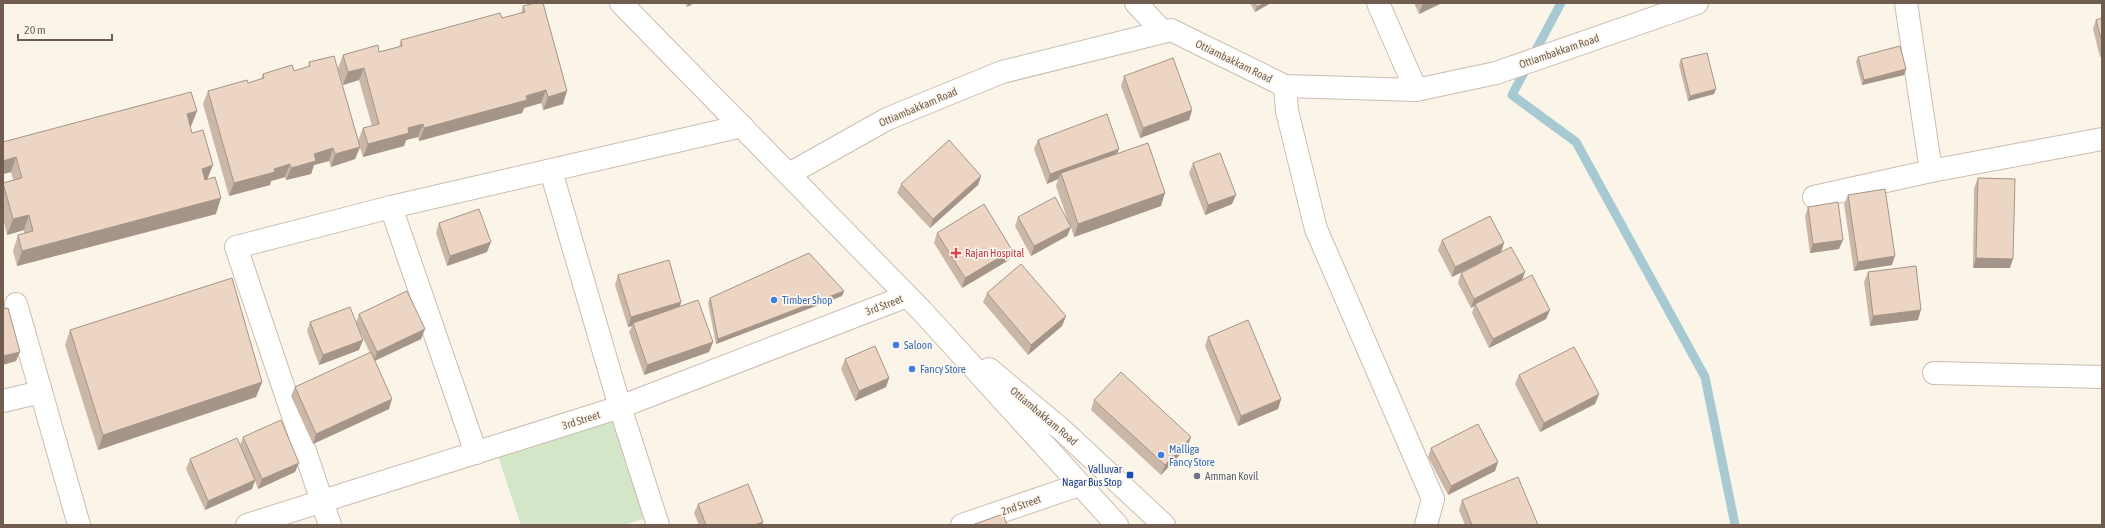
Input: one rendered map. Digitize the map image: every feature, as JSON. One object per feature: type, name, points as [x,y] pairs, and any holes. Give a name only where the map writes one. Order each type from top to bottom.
[{"type":"street","name":"Ottiambakkam Road","points":[[621,3],[914,303],[1117,525]]},
{"type":"street","points":[[1136,3],[1163,32]]},
{"type":"street","points":[[1378,3],[1416,90]]},
{"type":"street","name":"Ottiambakkam Road","points":[[789,174],[887,119],[1002,72],[1171,30],[1285,86],[1416,90],[1496,73],[1697,3]]},
{"type":"street","points":[[1906,3],[1931,171]]},
{"type":"street","points":[[1285,86],[1287,112],[1316,229],[1433,499],[1426,525]]},
{"type":"street","points":[[330,525],[236,247],[392,207],[742,126]]},
{"type":"street","points":[[1814,197],[1931,171],[2102,139]]},
{"type":"street","points":[[551,171],[620,407],[658,525]]},
{"type":"street","points":[[392,207],[476,453]]},
{"type":"street","name":"Ottiambakkam Road","points":[[914,303],[1061,429],[1164,525]]},
{"type":"street","name":"3rd Street","points":[[248,525],[620,407],[914,303]]},
{"type":"street","points":[[16,304],[79,525]]},
{"type":"street","points":[[1934,373],[2102,376]]},
{"type":"street","points":[[3,400],[41,392]]},
{"type":"street","name":"2nd Street","points":[[962,525],[1079,485]]},
{"type":"green space","points":[[623,417],[647,518],[623,525],[521,525],[498,456]]},
{"type":"building","points":[[543,3],[567,91],[548,97],[546,90],[526,96],[527,100],[424,128],[423,124],[408,128],[409,133],[368,144],[363,128],[379,124],[364,68],[348,72],[343,55],[378,45],[379,52],[402,46],[401,40],[500,13],[502,18],[525,12],[523,6]]},
{"type":"building","points":[[1255,3],[1264,3],[1257,7]]},
{"type":"building","points":[[2102,18],[2102,42],[2096,20]]},
{"type":"building","points":[[1900,46],[1906,69],[1864,80],[1858,57]]},
{"type":"building","points":[[1707,53],[1716,89],[1690,96],[1681,59]]},
{"type":"building","points":[[334,56],[360,147],[335,154],[333,148],[314,154],[316,161],[291,168],[290,164],[274,169],[275,172],[234,183],[208,91],[247,80],[248,83],[264,78],[263,74],[292,65],[294,71],[310,66],[309,62]]},
{"type":"building","points":[[1173,58],[1192,110],[1143,128],[1124,76]]},
{"type":"building","points":[[191,92],[197,111],[187,114],[192,133],[203,130],[213,165],[202,169],[205,180],[215,177],[221,198],[22,251],[18,235],[33,231],[29,215],[13,219],[3,183],[22,178],[16,157],[3,161],[3,142]]},
{"type":"building","points":[[1107,114],[1119,149],[1050,174],[1038,140]]},
{"type":"building","points":[[949,140],[981,176],[933,219],[901,184]]},
{"type":"building","points":[[1148,143],[1165,193],[1078,224],[1061,173]]},
{"type":"building","points":[[1220,153],[1236,195],[1208,205],[1193,163]]},
{"type":"building","points":[[1978,178],[2015,179],[2013,259],[1976,258]]},
{"type":"building","points":[[1885,189],[1895,256],[1858,262],[1848,195]]},
{"type":"building","points":[[1055,197],[1071,227],[1034,246],[1018,217]]},
{"type":"building","points":[[1838,202],[1843,240],[1813,244],[1808,207]]},
{"type":"building","points":[[984,204],[1012,250],[965,278],[937,233]]},
{"type":"building","points":[[479,209],[491,242],[450,256],[439,223]]},
{"type":"building","points":[[1490,216],[1504,243],[1455,267],[1442,240]]},
{"type":"building","points":[[1511,247],[1525,272],[1474,299],[1461,273]]},
{"type":"building","name":"Timber Shop","points":[[809,253],[844,291],[718,339],[710,298]]},
{"type":"building","points":[[669,260],[681,302],[631,317],[618,275]]},
{"type":"building","points":[[1021,264],[1066,316],[1031,345],[987,293]]},
{"type":"building","points":[[1916,266],[1921,310],[1873,316],[1868,272]]},
{"type":"building","points":[[1532,275],[1550,310],[1493,339],[1475,304]]},
{"type":"building","points":[[232,278],[262,382],[103,435],[70,330]]},
{"type":"building","points":[[407,291],[425,329],[377,352],[359,314]]},
{"type":"building","points":[[698,300],[713,342],[647,365],[633,323]]},
{"type":"building","points":[[350,307],[363,340],[323,355],[310,322]]},
{"type":"building","points":[[8,308],[20,352],[3,356],[3,309]]},
{"type":"building","points":[[1248,320],[1281,399],[1241,416],[1208,337]]},
{"type":"building","points":[[875,346],[889,378],[859,391],[845,359]]},
{"type":"building","points":[[1574,347],[1599,394],[1544,423],[1519,375]]},
{"type":"building","points":[[371,352],[392,399],[316,434],[295,387]]},
{"type":"building","points":[[1121,372],[1191,437],[1165,465],[1094,400]]},
{"type":"building","points":[[281,420],[299,463],[262,479],[243,437]]},
{"type":"building","points":[[1478,424],[1498,462],[1451,486],[1431,448]]},
{"type":"building","points":[[237,438],[255,480],[208,501],[190,459]]},
{"type":"building","points":[[1518,477],[1538,525],[1472,525],[1462,500]]},
{"type":"building","points":[[748,484],[763,522],[754,525],[706,525],[698,504]]},
{"type":"building","points":[[1003,514],[1007,525],[972,525]]},
{"type":"waterway","points":[[1561,3],[1512,95],[1576,142],[1705,377],[1735,525]]},
{"type":"place","name":"Rajan Hospital","points":[[956,253]]},
{"type":"place","name":"Timber Shop","points":[[774,300]]},
{"type":"place","name":"Saloon","points":[[896,345]]},
{"type":"place","name":"Fancy Store","points":[[912,369]]},
{"type":"place","name":"Malliga Fancy Store","points":[[1161,455]]},
{"type":"place","name":"Valluvar Nagar Bus Stop","points":[[1130,475]]},
{"type":"place","name":"Amman Kovil","points":[[1197,476]]}]
